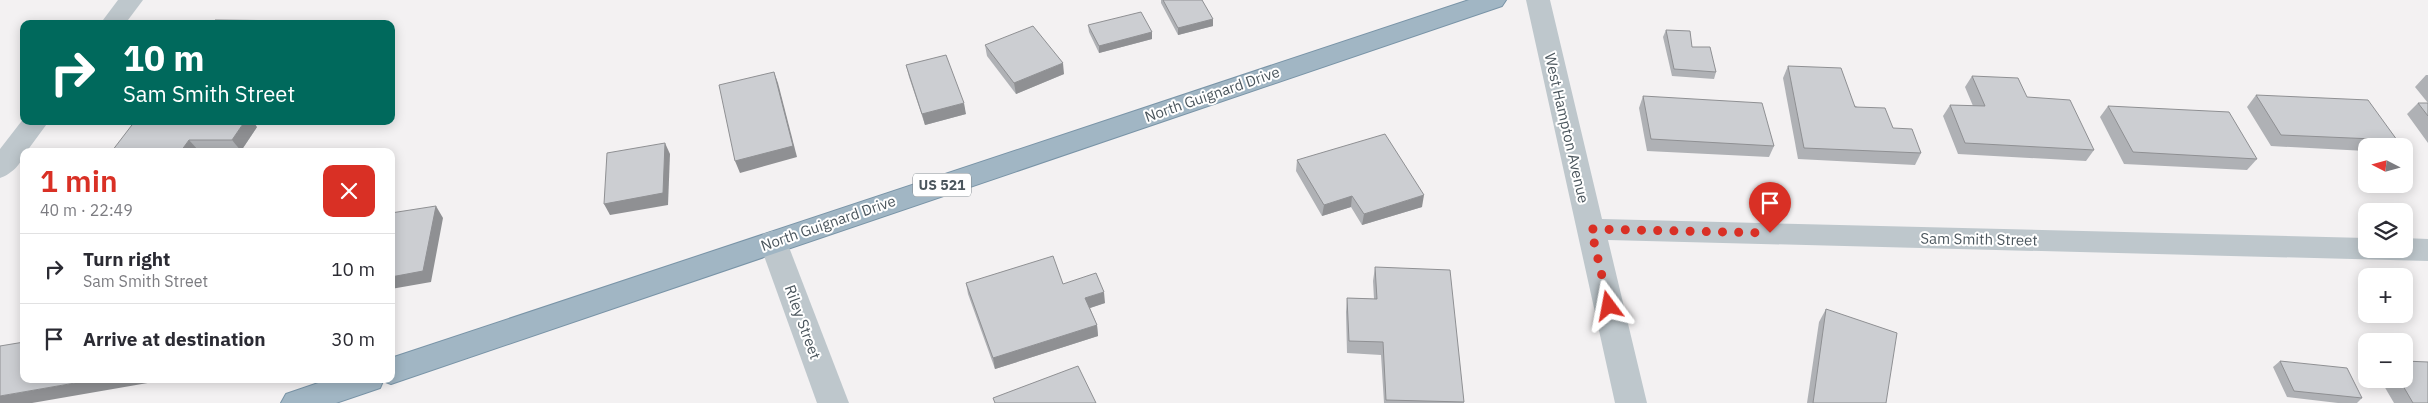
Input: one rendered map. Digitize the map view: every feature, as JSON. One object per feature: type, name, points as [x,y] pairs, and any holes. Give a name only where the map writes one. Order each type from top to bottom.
[{"type":"highway","name":"North Guignard Drive","points":[[395,370],[1494,0]]},
{"type":"highway","points":[[297,403],[357,383]]},
{"type":"street","points":[[115,20],[131,0]]},
{"type":"street","name":"West Hampton Avenue","points":[[1538,0],[1631,403]]},
{"type":"street","points":[[0,168],[33,125]]},
{"type":"street","name":"Sam Smith Street","points":[[1591,229],[2358,248]]},
{"type":"street","name":"Riley Street","points":[[773,242],[833,403]]},
{"type":"street","points":[[2413,250],[2428,250]]},
{"type":"building","points":[[1163,0],[1202,0],[1213,19],[1178,28]]},
{"type":"building","points":[[1141,12],[1152,32],[1099,46],[1088,25]]},
{"type":"building","points":[[1033,26],[1063,63],[1014,83],[985,45]]},
{"type":"building","points":[[1666,30],[1690,31],[1692,47],[1710,47],[1716,72],[1674,69]]},
{"type":"building","points":[[946,55],[964,103],[922,114],[906,65]]},
{"type":"building","points":[[1788,66],[1841,68],[1855,107],[1885,108],[1893,128],[1912,129],[1921,153],[1804,148]]},
{"type":"building","points":[[774,72],[793,146],[735,161],[719,85]]},
{"type":"building","points":[[1972,76],[2018,78],[2027,97],[2070,100],[2094,150],[1965,143],[1950,105],[1985,106]]},
{"type":"building","points":[[2256,95],[2368,100],[2396,138],[2358,138],[2281,135]]},
{"type":"building","points":[[1643,96],[1762,103],[1774,146],[1651,139]]},
{"type":"building","points":[[2418,103],[2428,103],[2428,116]]},
{"type":"building","points":[[2108,106],[2229,112],[2257,159],[2133,152]]},
{"type":"building","points":[[132,125],[242,125],[232,140],[189,140],[183,148],[114,148]]},
{"type":"building","points":[[1385,134],[1424,195],[1364,214],[1352,196],[1324,205],[1297,160]]},
{"type":"building","points":[[665,143],[663,193],[604,204],[607,153]]},
{"type":"building","points":[[436,206],[423,271],[395,276],[395,212]]},
{"type":"building","points":[[1053,256],[1063,284],[1096,273],[1104,292],[1085,298],[1097,325],[993,358],[966,283]]},
{"type":"building","points":[[1375,267],[1450,270],[1464,402],[1386,400],[1383,342],[1349,341],[1347,298],[1377,299]]},
{"type":"building","points":[[1826,309],[1897,333],[1886,403],[1813,403]]},
{"type":"building","points":[[20,343],[20,383],[75,383],[0,396],[0,346]]},
{"type":"building","points":[[2280,361],[2347,368],[2362,398],[2294,391]]},
{"type":"building","points":[[2413,361],[2428,362],[2428,403],[2413,403],[2404,388],[2413,388]]},
{"type":"building","points":[[1078,366],[1096,403],[995,403],[993,398]]},
{"type":"route","points":[[1609,306],[1591,229],[1770,233]]}]
